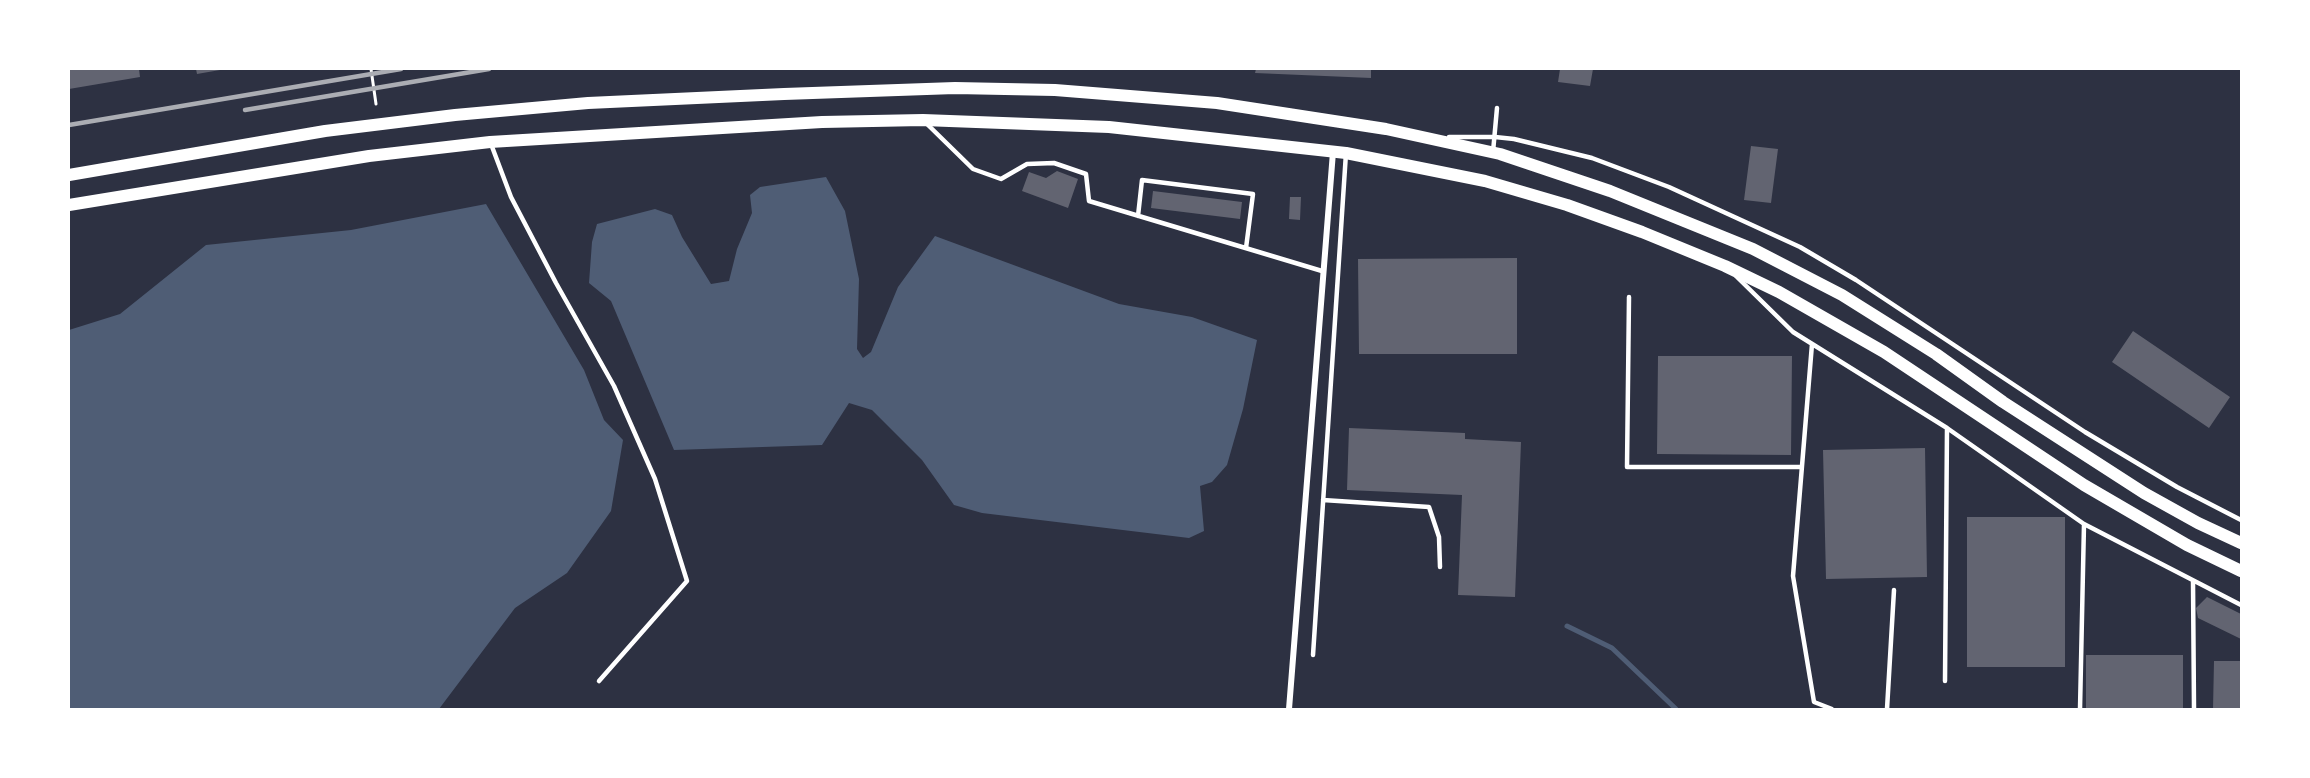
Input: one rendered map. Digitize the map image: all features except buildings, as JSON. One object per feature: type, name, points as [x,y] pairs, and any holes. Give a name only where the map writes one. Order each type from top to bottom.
[{"type":"main road","points":[[69,175],[325,131],[455,115],[588,103],[954,88],[1055,90],[1217,103],[1386,129],[1493,152],[1610,191],[1753,249],[1833,290],[1936,354],[2003,402],[2144,493],[2198,523],[2241,543]]},
{"type":"main road","points":[[69,205],[369,156],[490,142],[822,122],[923,120],[1110,127],[1346,153],[1485,181],[1567,205],[1642,232],[1725,266],[1779,292],[1884,352],[2084,485],[2187,545],[2241,571]]},
{"type":"street","points":[[1289,709],[1333,152]]},
{"type":"lane","points":[[1493,152],[1497,108]]},
{"type":"lane","points":[[923,120],[973,169],[1001,179],[1027,164],[1054,163],[1086,174],[1089,201],[1322,271]]},
{"type":"lane","points":[[1429,138],[1514,139],[1592,158],[1668,187],[1800,247],[1856,280],[2085,432],[2177,487],[2241,520]]},
{"type":"lane","points":[[490,142],[511,196],[623,407],[655,478],[687,581],[599,681]]},
{"type":"lane","points":[[1313,655],[1346,153]]},
{"type":"lane","points":[[1138,216],[1142,180],[1253,194],[1246,248]]},
{"type":"lane","points":[[1725,266],[1793,332],[1947,428],[2084,524],[2241,606]]},
{"type":"lane","points":[[1629,297],[1627,467],[1802,467]]},
{"type":"lane","points":[[1812,344],[1793,576],[1814,702],[1832,709]]},
{"type":"lane","points":[[1945,681],[1947,428]]},
{"type":"lane","points":[[1323,500],[1430,507],[1440,537],[1440,567]]},
{"type":"lane","points":[[2080,709],[2084,524]]},
{"type":"lane","points":[[2193,582],[2194,709]]},
{"type":"lane","points":[[1887,709],[1894,590]]},
{"type":"path","points":[[371,69],[376,104]]},
{"type":"water","points":[[826,177],[845,211],[859,279],[857,349],[863,358],[871,352],[898,287],[935,236],[1119,304],[1192,317],[1257,340],[1243,409],[1227,465],[1212,482],[1200,486],[1204,531],[1189,538],[982,513],[954,505],[922,460],[872,410],[849,403],[822,445],[674,450],[611,301],[589,283],[592,242],[597,224],[655,209],[672,215],[682,237],[711,284],[729,281],[737,249],[752,213],[750,195],[760,187]]},
{"type":"water","points":[[486,204],[584,370],[604,420],[623,440],[611,511],[567,573],[515,608],[439,709],[69,709],[69,330],[120,314],[206,245],[351,230]]},
{"type":"waterway","points":[[1567,626],[1612,648],[1676,709]]},
{"type":"railway","points":[[69,125],[401,69]]},
{"type":"railway","points":[[245,110],[489,69]]}]
